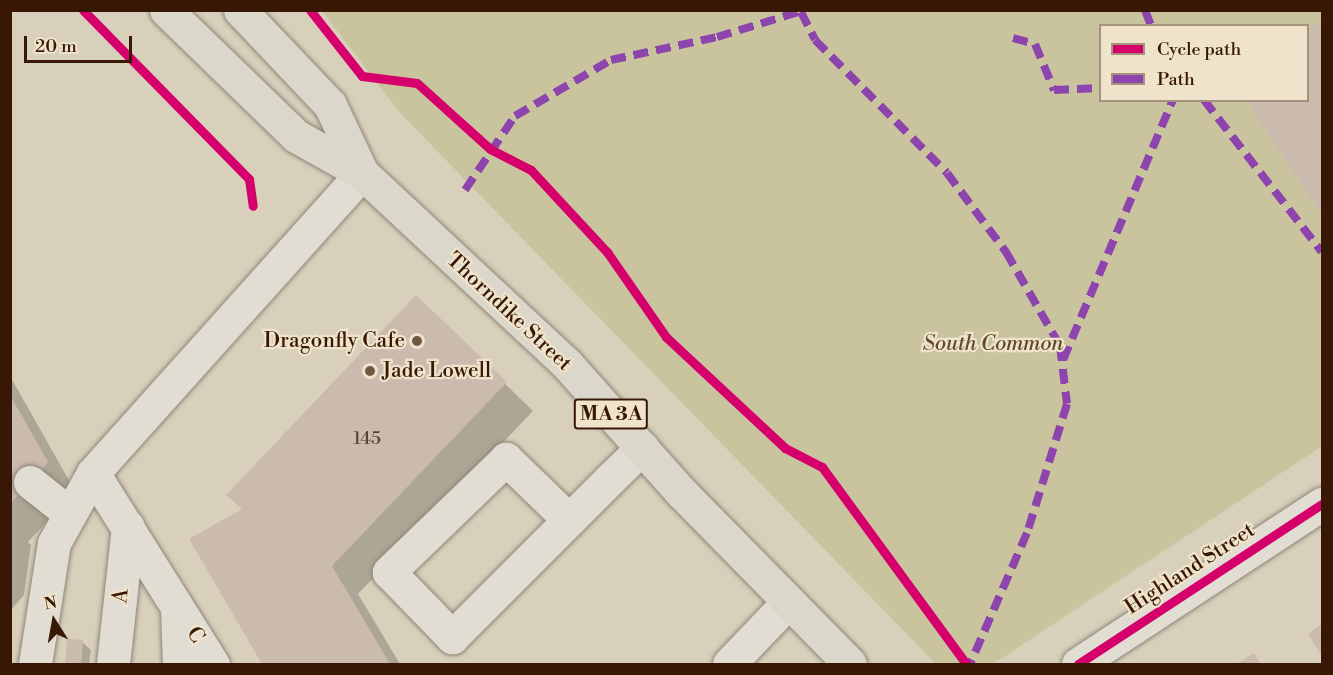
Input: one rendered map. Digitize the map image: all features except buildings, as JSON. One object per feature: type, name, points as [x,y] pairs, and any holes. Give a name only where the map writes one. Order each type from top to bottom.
[{"type":"main road","name":"Thorndike Street","points":[[166,10],[296,136],[362,174],[566,363],[642,448],[850,664]]},
{"type":"main road","name":"Thorndike Street","points":[[240,10],[330,105],[362,174]]},
{"type":"street","points":[[35,664],[54,543],[93,473],[362,174]]},
{"type":"street","points":[[569,520],[506,459],[389,572],[452,637],[642,448]]},
{"type":"street","name":"C","points":[[93,473],[213,664]]},
{"type":"street","points":[[30,482],[69,513]]},
{"type":"street","name":"Highland Street","points":[[1078,664],[1323,504]]},
{"type":"street","name":"A","points":[[113,664],[129,527]]},
{"type":"street","points":[[729,664],[788,602]]},
{"type":"street","points":[[177,606],[179,664]]},
{"type":"green space","name":"South Common","points":[[322,11],[1322,11],[1322,446],[1001,659],[990,664],[936,664],[400,113]]},
{"type":"marked path","points":[[465,190],[515,116],[611,60],[717,37],[805,10]]},
{"type":"marked path","points":[[1145,10],[1150,24]]},
{"type":"marked path","points":[[801,12],[815,40],[947,173],[1006,252],[1060,346],[1067,404],[1027,533],[970,664]]},
{"type":"marked path","points":[[1013,38],[1035,44],[1054,90],[1099,88]]},
{"type":"marked path","points":[[1063,360],[1172,102]]},
{"type":"marked path","points":[[1206,102],[1322,252]]},
{"type":"cycle path","points":[[83,10],[249,179],[253,206]]},
{"type":"cycle path","points":[[310,10],[362,76],[417,83],[490,149],[531,170],[607,252],[666,337],[785,448],[822,467],[966,664]]},
{"type":"cycle path","points":[[1078,664],[1322,504]]},
{"type":"place","name":"Dragonfly Cafe","points":[[417,341]]},
{"type":"place","name":"Jade Lowell","points":[[370,371]]}]
